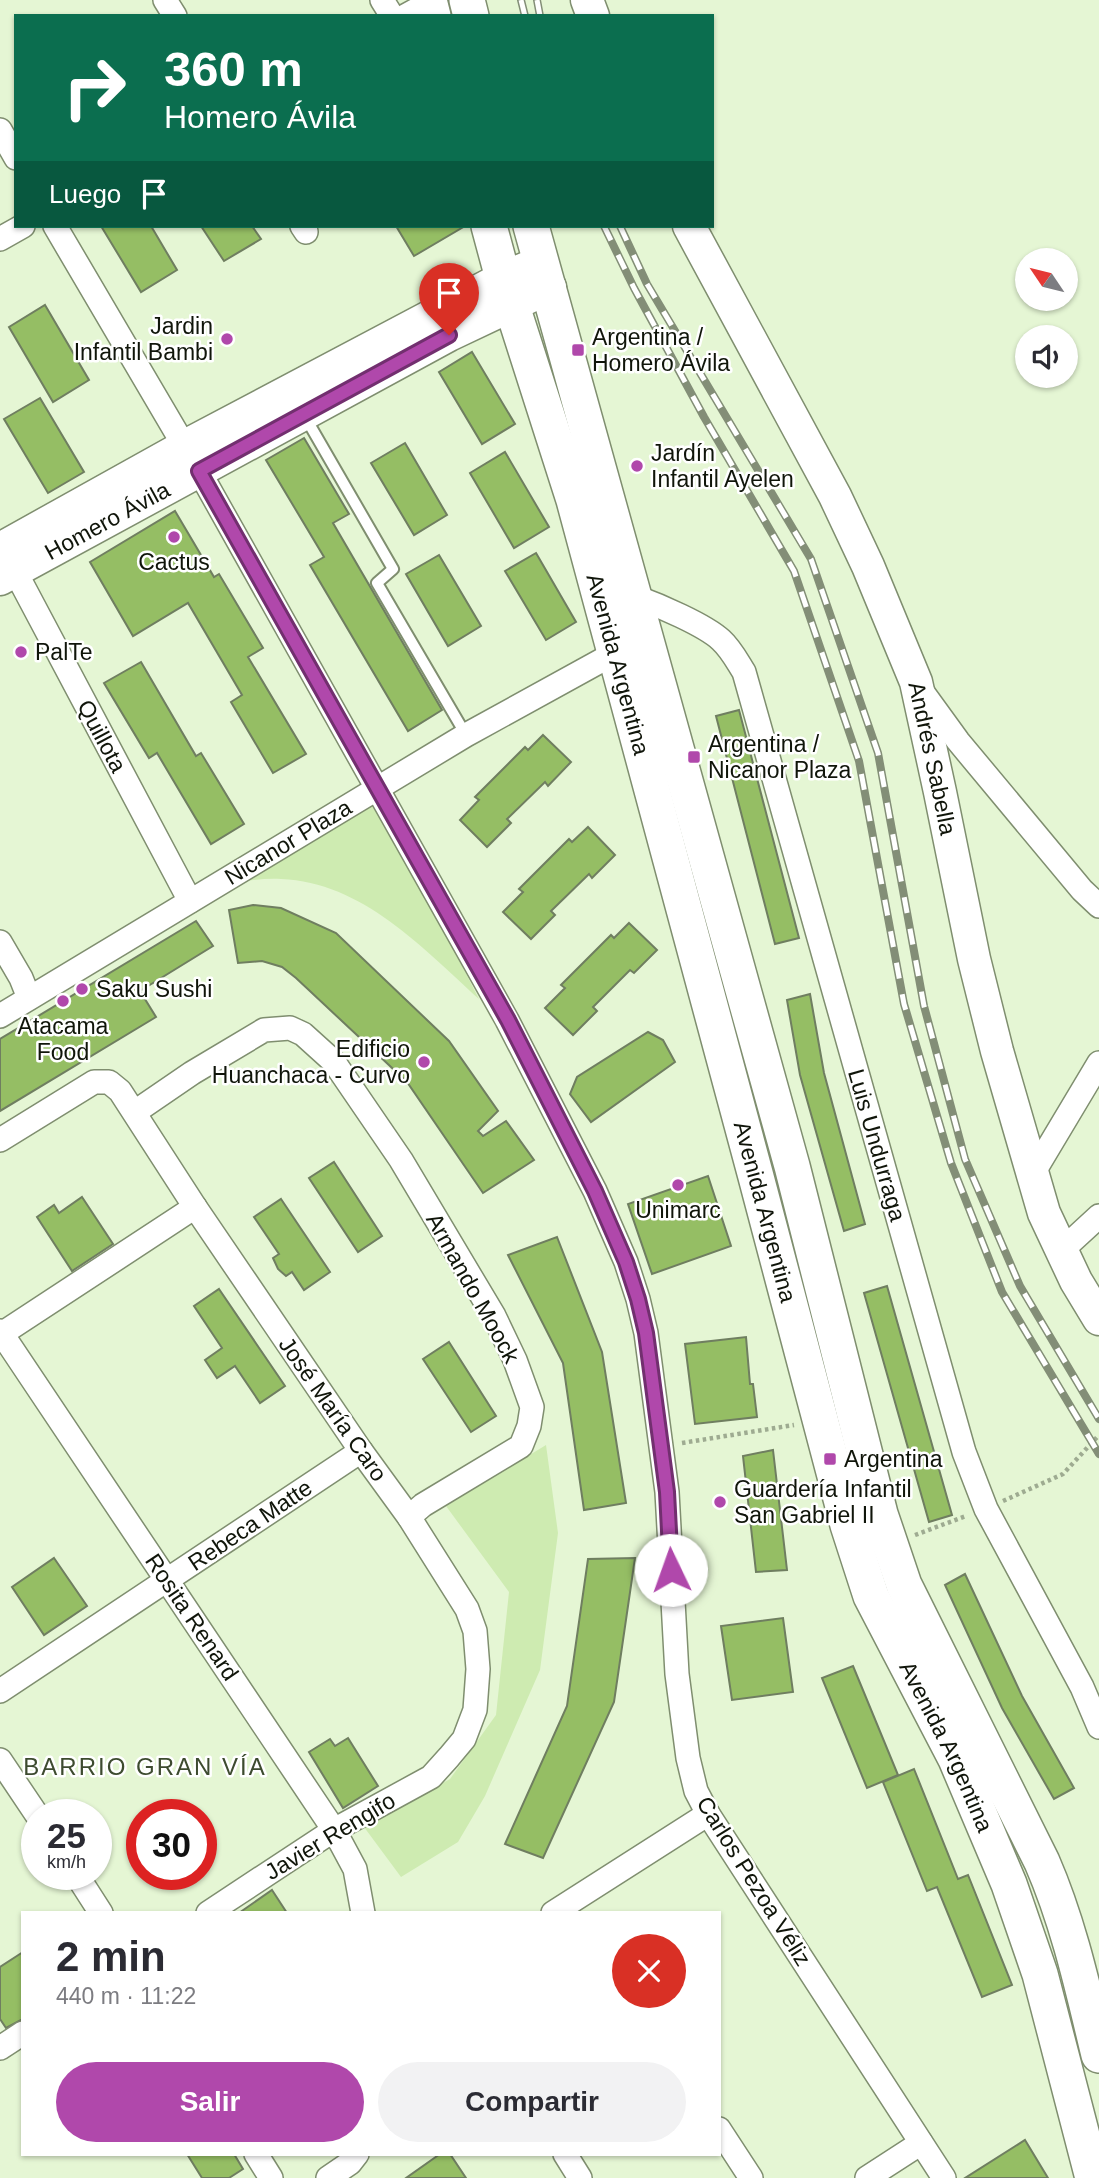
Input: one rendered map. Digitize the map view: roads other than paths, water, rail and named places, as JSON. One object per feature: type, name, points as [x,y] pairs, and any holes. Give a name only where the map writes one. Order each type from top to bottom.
[{"type":"main road","name":"Avenida Argentina","points":[[490,228],[574,500],[848,1525],[871,1596],[956,1759],[1009,1884],[1089,2123],[1093,2178]]},
{"type":"main road","name":"Avenida Argentina","points":[[532,228],[789,1152],[880,1514],[904,1585],[1058,1897],[1099,2054]]},
{"type":"main road","name":"Andrés Sabella","points":[[690,228],[835,496],[868,566],[915,681],[996,1051],[1044,1213],[1076,1281],[1099,1319]]},
{"type":"main road","name":"Homero Ávila","points":[[3,558],[507,291],[546,274]]},
{"type":"main road","name":"Homero Ávila","points":[[192,458],[303,413],[449,335],[507,291]]},
{"type":"street","points":[[0,130],[14,154]]},
{"type":"street","points":[[0,239],[19,228]]},
{"type":"street","name":"Carlos Pezoa Véliz","points":[[56,228],[192,458],[508,1020],[595,1191],[621,1251],[638,1299],[646,1333],[667,1492],[677,1674],[688,1758],[696,1791],[708,1814],[944,2178]]},
{"type":"street","name":"Quillota","points":[[3,558],[190,901]]},
{"type":"street","name":"Luis Undurraga","points":[[636,597],[660,606],[719,639],[733,654],[744,672],[964,1452],[986,1509],[1082,1687],[1099,1727]]},
{"type":"street","name":"Nicanor Plaza","points":[[0,1016],[466,735],[615,653]]},
{"type":"street","points":[[915,681],[958,741],[1082,890],[1099,906]]},
{"type":"street","points":[[0,942],[29,998]]},
{"type":"street","name":"Armando Moock","points":[[135,1112],[192,1073],[264,1030],[290,1028],[303,1034],[334,1062],[401,1160],[494,1316],[515,1360],[532,1407],[529,1426],[521,1446],[423,1505],[409,1517]]},
{"type":"street","points":[[1032,1175],[1099,1063]]},
{"type":"street","name":"José María Caro","points":[[0,1140],[94,1082],[110,1082],[120,1091],[195,1207],[409,1517],[467,1609],[475,1632],[478,1669],[475,1710],[464,1739],[449,1757]]},
{"type":"street","points":[[1,1333],[195,1207]]},
{"type":"street","points":[[1061,1251],[1099,1216]]},
{"type":"street","name":"Rosita Renard","points":[[1,1333],[334,1830],[355,1869],[363,1911]]},
{"type":"street","name":"Rebeca Matte","points":[[0,1691],[361,1451]]},
{"type":"street","name":"Javier Rengifo","points":[[211,1911],[334,1830],[431,1777],[449,1757]]},
{"type":"street","points":[[0,1760],[26,1799]]},
{"type":"street","points":[[566,1909],[708,1814]]},
{"type":"street","points":[[86,1890],[100,1911]]},
{"type":"street","points":[[0,2048],[21,2034]]},
{"type":"street","points":[[721,2132],[751,2178]]},
{"type":"street","points":[[867,2178],[921,2143]]},
{"type":"street","points":[[257,2156],[271,2178]]},
{"type":"street","points":[[328,2178],[355,2156]]},
{"type":"street","points":[[566,2156],[580,2178]]},
{"type":"lane","points":[[303,413],[393,569],[376,583],[466,735]]},
{"type":"railway","points":[[521,0],[524,14]]},
{"type":"railway","points":[[537,0],[540,14]]},
{"type":"railway","points":[[605,228],[634,288],[704,417],[794,571],[859,761],[904,1004],[951,1163],[1002,1292],[1099,1454]]},
{"type":"railway","points":[[621,228],[647,284],[811,559],[878,753],[924,1006],[965,1159],[1020,1286],[1099,1419]]},
{"type":"place","name":"Jardin Infantil Bambi","points":[[227,339]]},
{"type":"place","name":"Argentina / Homero Ávila","points":[[578,350]]},
{"type":"place","name":"Jardín Infantil Ayelen","points":[[637,466]]},
{"type":"place","name":"Cactus","points":[[174,537]]},
{"type":"place","name":"PalTe","points":[[21,652]]},
{"type":"place","name":"Argentina / Nicanor Plaza","points":[[694,757]]},
{"type":"place","name":"Saku Sushi","points":[[82,989]]},
{"type":"place","name":"Atacama Food","points":[[63,1001]]},
{"type":"place","name":"Edificio Huanchaca - Curvo","points":[[424,1062]]},
{"type":"place","name":"Unimarc","points":[[678,1185]]},
{"type":"place","name":"Argentina","points":[[830,1459]]},
{"type":"place","name":"Guardería Infantil San Gabriel II","points":[[720,1502]]},
{"type":"district","name":"BARRIO GRAN VÍA","points":[[145,1767]]}]
